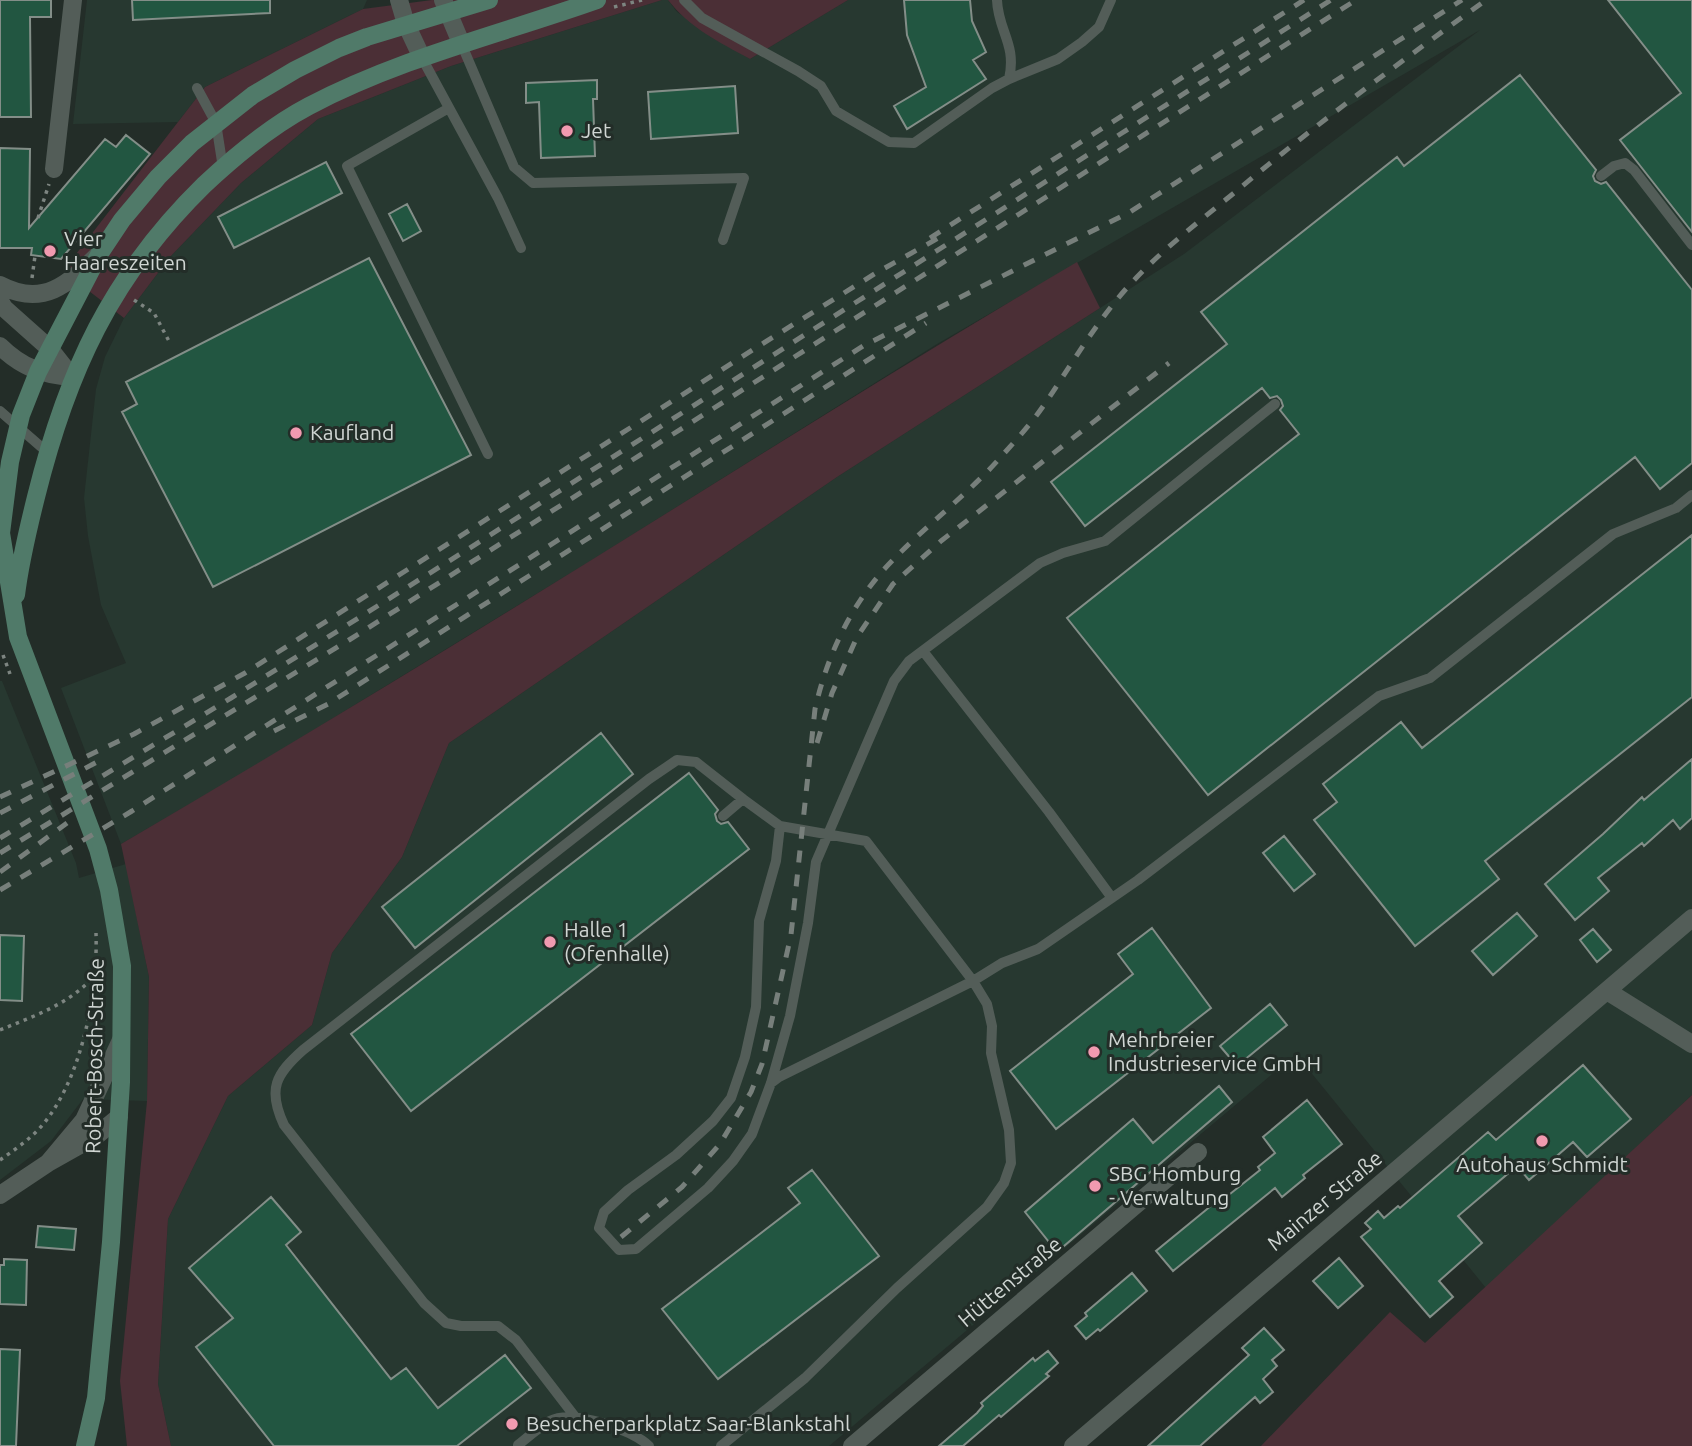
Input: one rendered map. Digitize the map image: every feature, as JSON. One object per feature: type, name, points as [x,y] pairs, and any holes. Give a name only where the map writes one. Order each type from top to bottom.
[{"type":"main road","name":"Robert-Bosch-Straße","points":[[85,1446],[96,1398],[111,1242],[119,1117],[122,966],[105,870],[18,637],[1,533],[18,426],[38,372],[100,253],[122,220],[158,177],[192,143],[253,95],[295,70],[445,6],[489,0]]},
{"type":"main road","name":"Robert-Bosch-Straße","points":[[14,605],[47,452],[72,377],[117,289],[187,203],[222,168],[273,128],[309,106],[385,71],[461,43],[597,0]]},
{"type":"main road","name":"Robert-Bosch-Straße","points":[[96,1398],[99,1446]]},
{"type":"street","points":[[54,169],[73,0]]},
{"type":"street","points":[[399,0],[406,24],[422,58]]},
{"type":"street","points":[[445,6],[461,43]]},
{"type":"street","points":[[0,285],[26,293],[56,290],[70,282],[100,253]]},
{"type":"street","points":[[0,301],[50,349],[72,377]]},
{"type":"street","points":[[0,346],[20,363],[38,372],[72,377]]},
{"type":"street","name":"Mainzer Straße","points":[[1073,1446],[1692,918]]},
{"type":"street","points":[[1607,991],[1692,1044]]},
{"type":"street","points":[[48,1163],[93,1105],[101,1081],[121,1040]]},
{"type":"street","points":[[0,1195],[48,1163],[88,1141],[119,1117]]},
{"type":"street","name":"Hüttenstraße","points":[[852,1446],[1198,1152]]},
{"type":"lane","points":[[684,0],[702,18],[821,86],[836,111],[890,142],[914,144],[1009,79],[1058,59],[1082,42],[1099,27],[1111,0]]},
{"type":"lane","points":[[997,0],[1013,62],[1009,79]]},
{"type":"lane","points":[[461,43],[514,167],[534,183],[744,178],[723,240]]},
{"type":"lane","points":[[422,58],[498,198],[521,248]]},
{"type":"lane","points":[[197,88],[216,123],[222,168]]},
{"type":"lane","points":[[449,108],[347,166],[488,454]]},
{"type":"lane","points":[[1601,176],[1614,166],[1625,163],[1634,170],[1692,244]]},
{"type":"lane","points":[[780,826],[776,861],[759,921],[756,1007],[745,1057],[731,1098],[713,1121],[676,1155],[628,1190],[604,1212],[599,1228],[619,1250],[636,1248],[708,1188],[733,1161],[752,1134],[771,1083],[799,975],[816,862],[894,681],[909,661],[1040,563],[1105,541],[1275,404]]},
{"type":"lane","points":[[0,411],[47,452]]},
{"type":"lane","points":[[771,1083],[973,981],[1002,963],[1038,949],[1138,880],[1379,696],[1430,678],[1613,534],[1676,508],[1692,495]]},
{"type":"lane","points":[[923,651],[1049,812],[1112,898]]},
{"type":"lane","points":[[576,1418],[516,1340],[498,1326],[461,1326],[446,1323],[424,1303],[284,1125],[275,1108],[274,1091],[283,1068],[439,941],[649,779],[677,760],[696,762],[780,826],[866,841],[973,981],[987,1004],[992,1026],[991,1053],[1009,1130],[1011,1163],[1004,1182],[987,1207],[897,1288],[805,1378],[721,1446]]},
{"type":"lane","points":[[723,816],[743,799]]},
{"type":"lane","points":[[519,1445],[552,1419],[576,1418],[625,1429],[649,1446]]},
{"type":"path","points":[[38,218],[54,169]]},
{"type":"path","points":[[117,289],[154,313],[170,343]]},
{"type":"path","points":[[0,1160],[21,1146],[39,1129],[63,1092],[89,1017],[96,974],[95,924],[113,907]]},
{"type":"path","points":[[0,1030],[72,997],[96,974]]},
{"type":"shaded area","points":[[87,0],[367,0],[363,9],[205,87],[178,122],[73,124]]},
{"type":"shaded area","points":[[432,0],[662,0],[451,66],[318,119],[241,183],[170,257],[124,318],[63,271],[205,87],[363,9]]},
{"type":"shaded area","points":[[668,0],[677,12],[750,59],[848,0],[1692,0],[1692,1095],[1486,1288],[1296,1054],[829,1446],[171,1446],[158,1384],[168,1219],[228,1096],[312,1025],[332,953],[402,857],[449,743],[837,477],[1184,254],[1480,30],[937,344],[592,560],[245,772],[121,844],[61,688],[126,663],[101,605],[84,498],[96,389],[105,357],[124,318],[170,257],[241,183],[318,119],[451,66]]},
{"type":"shaded area","points":[[668,0],[848,0],[750,59],[695,26]]},
{"type":"shaded area","points":[[1077,262],[1100,308],[837,477],[449,743],[402,857],[332,953],[312,1025],[228,1096],[168,1219],[158,1384],[171,1446],[127,1446],[120,1381],[147,1101],[149,977],[121,844],[417,667]]},
{"type":"shaded area","points":[[0,681],[76,863],[79,878],[126,864],[149,977],[147,1101],[83,1099],[51,1141],[0,1180]]},
{"type":"shaded area","points":[[1692,1095],[1692,1446],[1261,1446],[1390,1312],[1425,1343]]},
{"type":"building","points":[[0,0],[51,0],[51,17],[30,17],[31,117],[0,117]]},
{"type":"building","points":[[132,0],[270,0],[270,13],[133,20]]},
{"type":"building","points":[[904,0],[970,0],[972,21],[986,52],[973,60],[986,79],[907,129],[894,106],[926,87],[907,35]]},
{"type":"building","points":[[1608,0],[1692,0],[1692,232],[1620,140],[1681,93]]},
{"type":"building","points":[[1520,75],[1596,170],[1593,176],[1595,181],[1601,184],[1606,182],[1692,290],[1692,463],[1660,489],[1635,457],[1208,795],[1067,618],[1299,434],[1280,410],[1283,406],[1281,400],[1277,396],[1270,398],[1262,388],[1085,526],[1051,482],[1227,344],[1201,312],[1397,157],[1404,166]]},
{"type":"building","name":"Jet","points":[[597,80],[597,99],[593,99],[595,156],[541,158],[539,102],[526,103],[526,83]]},
{"type":"building","points":[[735,86],[738,133],[651,139],[648,92]]},
{"type":"building","points":[[126,135],[150,154],[61,259],[31,255],[32,248],[0,248],[0,148],[30,149],[29,228],[105,139],[116,147]]},
{"type":"building","points":[[326,162],[342,193],[234,248],[218,217]]},
{"type":"building","points":[[407,204],[421,231],[403,241],[389,214]]},
{"type":"building","name":"Kaufland","points":[[369,258],[471,455],[213,587],[122,412],[137,404],[126,382]]},
{"type":"building","points":[[1692,535],[1692,697],[1485,861],[1499,879],[1415,946],[1314,820],[1337,802],[1323,784],[1401,722],[1422,748]]},
{"type":"building","points":[[601,733],[633,774],[415,948],[382,907]]},
{"type":"building","points":[[1692,759],[1692,818],[1680,829],[1673,820],[1644,846],[1642,843],[1598,878],[1609,891],[1575,920],[1545,884],[1642,797],[1644,800]]},
{"type":"building","name":"Halle 1 (Ofenhalle)","points":[[689,773],[718,810],[715,814],[717,821],[721,824],[728,822],[749,849],[411,1111],[351,1034]]},
{"type":"building","points":[[1284,836],[1315,874],[1294,891],[1263,853]]},
{"type":"building","points":[[1517,913],[1537,936],[1493,975],[1472,951]]},
{"type":"building","name":"Mehrbreier Industrieservice GmbH","points":[[1152,928],[1211,1008],[1056,1129],[1010,1071],[1133,974],[1118,954]]},
{"type":"building","points":[[1593,929],[1611,950],[1597,962],[1580,940]]},
{"type":"building","points":[[0,935],[24,936],[22,1001],[0,1000]]},
{"type":"building","points":[[1270,1004],[1287,1025],[1237,1066],[1220,1046]]},
{"type":"building","points":[[1583,1065],[1631,1119],[1587,1157],[1573,1142],[1529,1180],[1517,1166],[1458,1216],[1482,1243],[1439,1281],[1453,1297],[1430,1317],[1361,1237],[1371,1229],[1365,1223],[1378,1211],[1384,1218],[1398,1206],[1400,1208],[1488,1132],[1496,1140]]},
{"type":"building","name":"SBG Homburg - Verwaltung","points":[[1219,1086],[1232,1102],[1057,1252],[1025,1212],[1133,1119],[1153,1143]]},
{"type":"building","points":[[1307,1100],[1342,1144],[1303,1175],[1305,1178],[1282,1197],[1275,1188],[1173,1271],[1156,1251],[1223,1196],[1225,1198],[1260,1170],[1258,1167],[1275,1153],[1263,1137]]},
{"type":"building","points":[[812,1170],[879,1256],[718,1379],[662,1309],[800,1203],[788,1188]]},
{"type":"building","points":[[271,1197],[301,1232],[286,1245],[391,1379],[406,1368],[438,1408],[505,1355],[531,1388],[457,1446],[274,1446],[196,1347],[233,1318],[189,1268]]},
{"type":"building","points":[[38,1226],[76,1229],[74,1250],[36,1247]]},
{"type":"building","points":[[1339,1258],[1363,1286],[1338,1308],[1313,1281]]},
{"type":"building","points":[[4,1259],[27,1260],[26,1305],[0,1304],[0,1265],[4,1265]]},
{"type":"building","points":[[1132,1273],[1147,1291],[1100,1331],[1098,1329],[1086,1339],[1075,1326],[1087,1316],[1085,1313]]},
{"type":"building","points":[[1264,1328],[1284,1350],[1272,1360],[1277,1366],[1263,1379],[1273,1392],[1260,1403],[1255,1397],[1200,1446],[1148,1446],[1249,1355],[1242,1348]]},
{"type":"building","points":[[0,1349],[20,1350],[16,1446],[0,1446]]},
{"type":"building","points":[[1048,1351],[1058,1363],[1046,1374],[1049,1376],[963,1446],[939,1446],[977,1413],[983,1406],[981,1403],[1033,1358],[1035,1361]]},
{"type":"railway","points":[[930,238],[1304,0]]},
{"type":"railway","points":[[0,838],[231,698],[465,551],[1331,0]]},
{"type":"railway","points":[[0,853],[349,640],[1356,0]]},
{"type":"railway","points":[[0,890],[132,811],[863,346],[1130,212],[1462,0]]},
{"type":"railway","points":[[621,1237],[682,1187],[720,1144],[751,1092],[762,1064],[791,935],[815,709],[834,650],[863,596],[889,564],[987,472],[1023,432],[1111,307],[1148,266],[1184,233],[1295,143],[1486,0]]},
{"type":"railway","points":[[0,797],[134,734],[245,673],[762,344],[876,273],[942,236]]},
{"type":"railway","points":[[274,731],[328,704],[926,323]]},
{"type":"railway","points":[[817,743],[832,693],[857,637],[893,584],[941,541],[1169,363]]},
{"type":"railway","points":[[0,813],[99,761]]},
{"type":"railway","points":[[0,872],[67,823]]},
{"type":"place","name":"Jet","points":[[567,131]]},
{"type":"place","name":"Vier Haareszeiten","points":[[50,251]]},
{"type":"place","name":"Kaufland","points":[[296,433]]},
{"type":"place","name":"Halle 1 (Ofenhalle)","points":[[550,942]]},
{"type":"place","name":"Mehrbreier Industrieservice GmbH","points":[[1094,1052]]},
{"type":"place","name":"Autohaus Schmidt","points":[[1542,1141]]},
{"type":"place","name":"SBG Homburg - Verwaltung","points":[[1095,1186]]},
{"type":"place","name":"Besucherparkplatz Saar-Blankstahl","points":[[512,1424]]}]
